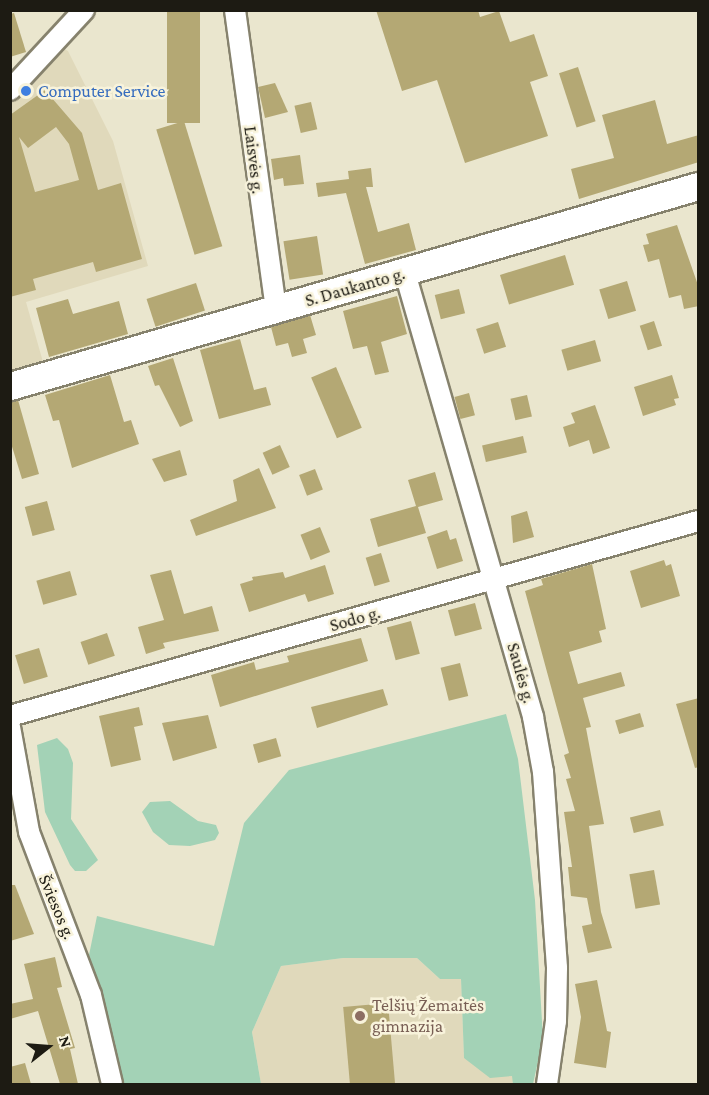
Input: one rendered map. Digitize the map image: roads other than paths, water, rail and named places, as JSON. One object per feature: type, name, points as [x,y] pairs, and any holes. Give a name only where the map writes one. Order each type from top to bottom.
[{"type":"main road","name":"S. Daukanto g.","points":[[10,386],[699,186]]},
{"type":"street","points":[[10,90],[84,10]]},
{"type":"street","name":"Laisvės g.","points":[[235,10],[276,309]]},
{"type":"street","name":"Saulės g.","points":[[405,273],[494,579],[543,772],[556,968],[556,1021],[547,1084]]},
{"type":"street","name":"Sodo g.","points":[[10,716],[699,521]]},
{"type":"street","name":"Šviesos g.","points":[[10,727],[29,832],[91,995],[112,1084]]},
{"type":"place","name":"Computer Service","points":[[26,91]]},
{"type":"place","name":"Telšių Žemaitės gimnazija","points":[[360,1016]]}]
